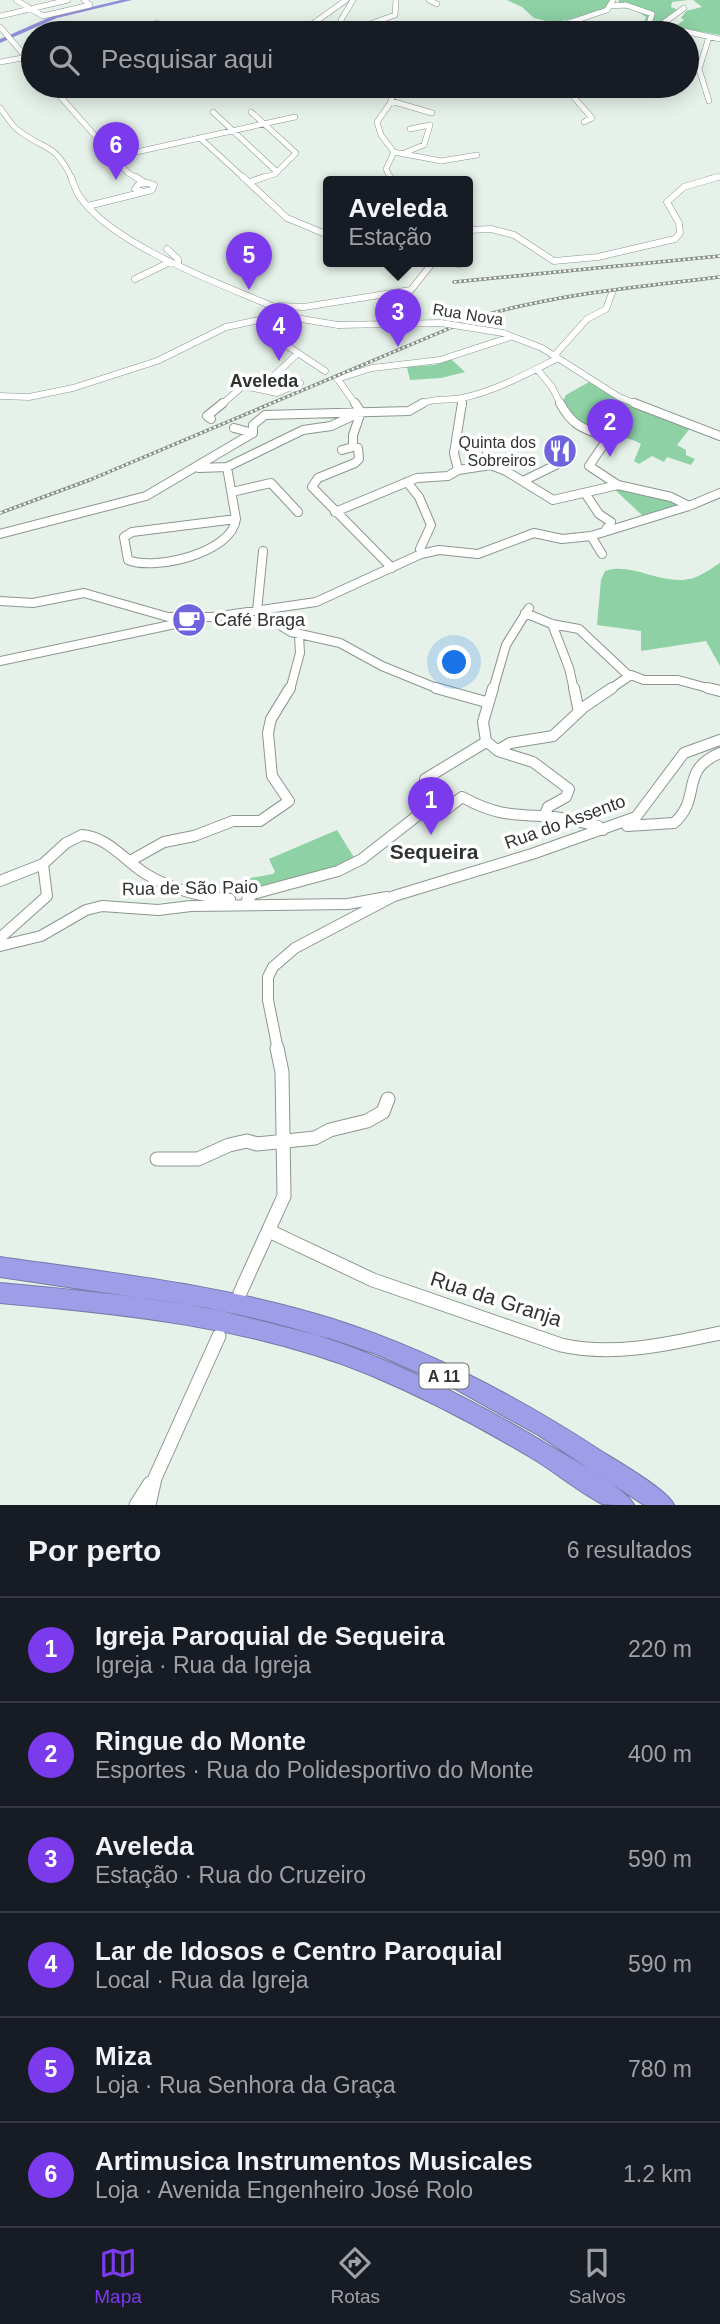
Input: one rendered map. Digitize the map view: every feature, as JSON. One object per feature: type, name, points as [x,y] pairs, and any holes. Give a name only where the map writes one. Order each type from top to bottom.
[{"type":"highway","name":"A 11","points":[[0,1267],[204,1297],[335,1330],[409,1358],[503,1404],[600,1462],[663,1505]]},
{"type":"highway","name":"A 11","points":[[0,1293],[110,1303],[198,1317],[332,1351],[403,1379],[499,1428],[623,1505]]},
{"type":"street","points":[[16,0],[39,16],[90,5],[84,0]]},
{"type":"street","points":[[0,16],[50,2],[68,0]]},
{"type":"street","points":[[316,21],[346,0]]},
{"type":"street","points":[[341,21],[352,0]]},
{"type":"street","points":[[378,21],[394,15],[396,0]]},
{"type":"street","points":[[429,0],[437,4]]},
{"type":"street","points":[[569,21],[608,10],[611,3],[631,6],[652,14],[650,21]]},
{"type":"street","points":[[326,13],[327,6]]},
{"type":"street","points":[[667,21],[684,8]]},
{"type":"street","points":[[0,27],[21,54]]},
{"type":"street","points":[[699,35],[720,39]]},
{"type":"street","points":[[699,58],[709,37]]},
{"type":"street","points":[[0,62],[21,59]]},
{"type":"street","points":[[699,73],[709,101]]},
{"type":"street","points":[[58,98],[136,190],[144,192]]},
{"type":"street","points":[[392,98],[377,122],[381,135],[394,152],[441,161],[477,155]]},
{"type":"street","points":[[574,98],[592,118],[584,122]]},
{"type":"street","points":[[391,101],[432,113]]},
{"type":"street","points":[[0,108],[18,130],[52,148],[65,164],[80,197],[117,231],[207,280],[240,290],[275,313],[286,345],[325,371]]},
{"type":"street","points":[[213,112],[277,172]]},
{"type":"street","points":[[250,182],[277,172],[296,153],[251,112]]},
{"type":"street","points":[[111,158],[295,117]]},
{"type":"street","points":[[0,125],[9,122]]},
{"type":"street","points":[[410,129],[438,124]]},
{"type":"street","points":[[403,153],[424,145],[430,125]]},
{"type":"street","points":[[200,138],[287,218],[323,233]]},
{"type":"street","points":[[390,176],[386,169],[394,152]]},
{"type":"street","points":[[88,206],[155,187],[132,177],[111,158]]},
{"type":"street","points":[[473,229],[498,230],[532,243],[554,261],[598,257],[675,239],[680,233],[679,223],[667,202],[680,187],[720,177]]},
{"type":"street","points":[[135,186],[145,183]]},
{"type":"street","points":[[135,279],[174,264],[177,260],[167,249]]},
{"type":"street","points":[[0,396],[51,394],[147,365],[251,320],[293,307],[411,290],[428,267]]},
{"type":"street","points":[[219,464],[253,433],[253,425],[265,415],[409,411],[434,398],[462,398],[513,381],[556,357],[587,319],[606,309],[612,293]]},
{"type":"street","name":"Rua Nova","points":[[275,313],[338,325],[429,321],[481,327],[503,333],[556,357],[619,397],[720,436]]},
{"type":"street","points":[[360,412],[338,380],[372,368],[440,359],[497,339],[514,337]]},
{"type":"street","points":[[211,419],[207,416],[243,386],[277,393],[300,383],[275,375],[297,354]]},
{"type":"street","points":[[537,369],[552,387],[569,419],[579,426],[612,439],[604,444],[589,466],[618,485],[671,497],[689,506]]},
{"type":"street","points":[[458,470],[455,458],[457,431],[465,410],[462,398]]},
{"type":"street","points":[[342,450],[353,447],[353,435],[360,412]]},
{"type":"street","points":[[0,534],[146,496],[195,468],[250,458],[303,430],[331,426],[360,412]]},
{"type":"street","points":[[234,428],[253,433]]},
{"type":"street","points":[[358,448],[359,459],[355,463],[313,483],[314,491],[392,568]]},
{"type":"street","points":[[485,464],[488,448]]},
{"type":"street","points":[[523,481],[568,459]]},
{"type":"street","points":[[219,464],[232,492],[236,519],[232,531],[199,555],[184,560],[140,565],[128,560],[124,537],[132,532],[236,519]]},
{"type":"street","points":[[335,512],[407,482],[426,477],[448,477],[458,470],[485,464],[500,468],[553,500],[618,485]]},
{"type":"street","points":[[407,482],[424,507],[431,525],[420,549],[421,554]]},
{"type":"street","points":[[232,492],[271,483],[298,512]]},
{"type":"street","points":[[585,493],[598,514],[611,522],[605,532]]},
{"type":"street","points":[[0,601],[33,603],[89,593],[148,613],[188,618],[316,602],[421,554],[439,550],[478,554],[534,533],[562,539],[591,536],[689,506],[720,493]]},
{"type":"street","points":[[591,536],[603,554]]},
{"type":"street","points":[[263,551],[260,610],[277,626],[299,636],[331,639],[369,660],[460,697],[486,702]]},
{"type":"street","points":[[544,817],[548,807],[566,797],[569,789],[531,761],[498,750],[486,742],[482,729],[486,702],[506,645],[527,610],[552,624],[579,629],[601,653],[623,668],[629,676],[644,680],[678,680],[720,691]]},
{"type":"street","points":[[0,661],[103,641],[180,623],[188,618]]},
{"type":"street","points":[[552,624],[569,668],[579,712]]},
{"type":"street","points":[[130,861],[164,842],[194,836],[233,821],[260,821],[289,801],[272,776],[268,726],[289,692],[300,653],[299,636]]},
{"type":"street","points":[[498,750],[510,743],[553,736],[579,712],[629,676]]},
{"type":"street","name":"Rua do Assento","points":[[394,897],[636,817],[684,753],[720,740]]},
{"type":"street","points":[[422,812],[425,779],[486,742]]},
{"type":"street","points":[[247,900],[254,894],[338,871],[362,859],[422,812],[440,814],[462,797],[488,811],[544,817],[605,829],[641,823],[674,823],[680,819],[691,800],[692,775],[697,765],[720,753]]},
{"type":"street","points":[[0,881],[43,864],[72,839],[85,835],[95,838],[130,861],[132,866],[161,882],[223,899],[271,899],[285,904]]},
{"type":"street","points":[[0,939],[47,896],[43,864]]},
{"type":"street","points":[[240,1293],[284,1196],[282,1072],[268,1000],[268,977],[273,967],[295,948],[394,897]]},
{"type":"street","name":"Rua de São Paio","points":[[0,946],[41,936],[93,907],[158,910],[191,906],[348,904],[394,897]]},
{"type":"street","points":[[348,904],[355,906],[359,914]]},
{"type":"street","points":[[157,1159],[198,1159],[229,1145],[247,1141],[257,1144],[315,1138],[330,1130],[367,1121],[383,1112],[388,1099]]},
{"type":"street","name":"Rua da Granja","points":[[270,1231],[298,1247],[429,1300],[537,1338],[588,1350],[666,1344],[720,1333]]},
{"type":"street","points":[[136,1505],[155,1478],[219,1336]]},
{"type":"street","points":[[149,1505],[155,1478]]},
{"type":"green space","points":[[507,0],[611,0],[603,11],[562,21],[534,18],[522,7]]},
{"type":"green space","points":[[619,0],[688,0],[672,2],[671,7],[678,10],[662,21],[645,21],[646,17],[634,9],[618,8]]},
{"type":"green space","points":[[693,0],[720,0],[720,35],[699,31],[699,21],[683,21],[681,18],[686,11],[702,7]]},
{"type":"green space","points":[[451,359],[465,372],[441,378],[410,380],[407,367],[435,365]]},
{"type":"green space","points":[[589,382],[616,397],[691,427],[677,445],[686,450],[686,455],[695,459],[691,465],[667,457],[664,462],[652,456],[639,464],[634,461],[641,444],[601,434],[581,424],[562,403],[566,395]]},
{"type":"green space","points":[[613,488],[669,499],[677,506],[644,517]]},
{"type":"green space","points":[[720,563],[720,666],[706,641],[641,651],[641,631],[597,625],[601,580],[605,571],[627,569],[661,578],[684,580],[699,576]]},
{"type":"green space","points":[[337,830],[355,859],[281,887],[246,893],[245,879],[275,872],[269,859]]},
{"type":"waterway","points":[[46,21],[129,0]]},
{"type":"waterway","points":[[0,41],[21,32]]},
{"type":"railway","points":[[454,282],[720,256]]},
{"type":"railway","points":[[0,513],[92,479],[474,318],[566,297],[720,277]]},
{"type":"place","name":"Artimusica Instrumentos Musicales","points":[[116,180]]},
{"type":"place","name":"Miza","points":[[249,290]]},
{"type":"place","name":"Aveleda","points":[[398,347]]},
{"type":"place","name":"Lar de Idosos e Centro Paroquial","points":[[279,361]]},
{"type":"place","name":"Quinta dos Sobreiros","points":[[560,451]]},
{"type":"place","name":"Ringue do Monte","points":[[610,457]]},
{"type":"place","name":"Café Braga","points":[[189,620]]},
{"type":"place","name":"Igreja Paroquial de Sequeira","points":[[431,835]]},
{"type":"district","name":"Aveleda","points":[[264,381]]},
{"type":"district","name":"Sequeira","points":[[434,852]]}]
